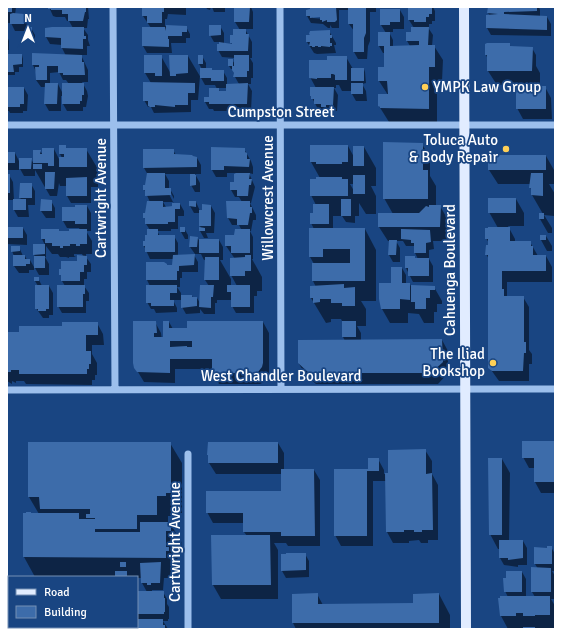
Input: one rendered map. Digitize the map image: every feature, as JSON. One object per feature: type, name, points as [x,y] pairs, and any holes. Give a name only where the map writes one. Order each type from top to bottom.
[{"type":"main road","name":"Cahuenga Boulevard","points":[[464,7],[466,629]]},
{"type":"street","name":"Cartwright Avenue","points":[[114,7],[115,389]]},
{"type":"street","name":"Willowcrest Avenue","points":[[280,7],[281,389]]},
{"type":"street","name":"Cumpston Street","points":[[7,125],[555,125]]},
{"type":"street","name":"West Chandler Boulevard","points":[[7,390],[554,389]]},
{"type":"street","name":"Cartwright Avenue","points":[[188,454],[188,629]]},
{"type":"building","points":[[7,7],[12,7],[12,12],[7,12]]},
{"type":"building","points":[[48,7],[86,7],[86,12],[83,21],[68,21],[68,14],[62,14],[62,10],[51,10],[48,9]]},
{"type":"building","points":[[142,7],[164,7],[164,12],[162,12],[162,23],[147,23],[147,16],[142,16]]},
{"type":"building","points":[[234,7],[250,7],[249,22],[234,22]]},
{"type":"building","points":[[310,7],[336,7],[337,20],[335,22],[327,22],[327,20],[322,22],[320,17],[310,18],[310,16],[306,16],[306,10],[310,9]]},
{"type":"building","points":[[348,7],[366,7],[364,52],[353,52],[353,24],[348,24]]},
{"type":"building","points":[[408,7],[432,7],[432,14],[429,14],[429,17],[426,17],[426,22],[414,22],[414,20],[408,20]]},
{"type":"building","points":[[488,7],[537,7],[537,11],[504,12],[504,14],[547,16],[547,30],[486,28],[486,15],[498,14],[487,13]]},
{"type":"building","points":[[380,9],[400,9],[400,22],[390,22],[390,25],[380,25]]},
{"type":"building","points":[[10,14],[24,14],[24,24],[10,24]]},
{"type":"building","points":[[166,25],[187,26],[187,32],[182,32],[182,36],[168,36],[169,47],[142,46],[142,27],[165,27],[166,31]]},
{"type":"building","points":[[209,25],[221,25],[221,35],[209,36]]},
{"type":"building","points":[[26,27],[32,27],[32,32],[26,32]]},
{"type":"building","points":[[84,27],[84,36],[86,36],[86,39],[83,39],[83,49],[61,48],[61,38],[45,37],[45,28]]},
{"type":"building","points":[[411,27],[429,27],[428,45],[435,45],[435,67],[429,67],[429,109],[380,108],[378,106],[378,94],[388,94],[387,81],[378,81],[378,67],[384,67],[384,46],[378,46],[378,32],[390,32],[390,46],[419,45],[419,41],[406,41],[406,32],[411,32]]},
{"type":"building","points":[[233,29],[246,29],[246,34],[249,34],[248,51],[217,51],[217,44],[219,44],[219,42],[232,44],[230,43],[230,35],[233,35]]},
{"type":"building","points":[[330,30],[330,35],[332,35],[332,38],[330,38],[330,43],[332,43],[332,46],[330,47],[312,47],[309,46],[310,42],[306,42],[306,35],[310,35],[310,31]]},
{"type":"building","points":[[510,43],[510,46],[533,47],[532,71],[487,71],[485,44]]},
{"type":"building","points":[[32,53],[82,55],[85,75],[63,75],[63,73],[58,73],[58,66],[47,66],[47,80],[36,80],[35,67],[39,67],[39,65],[32,65]]},
{"type":"building","points":[[7,54],[22,54],[22,64],[13,65],[14,72],[7,72]]},
{"type":"building","points":[[144,55],[162,55],[162,76],[155,76],[155,73],[144,73]]},
{"type":"building","points":[[169,55],[188,55],[188,73],[170,76]]},
{"type":"building","points":[[198,55],[203,55],[203,64],[198,64]]},
{"type":"building","points":[[234,55],[249,55],[249,71],[247,71],[247,77],[233,77],[234,73],[232,66],[234,66]]},
{"type":"building","points":[[327,56],[347,56],[347,80],[335,80],[335,75],[333,74],[331,74],[331,78],[309,78],[309,60],[327,60]]},
{"type":"building","points":[[228,59],[233,59],[233,66],[228,66]]},
{"type":"building","points":[[200,68],[224,70],[224,81],[211,81],[211,78],[200,78]]},
{"type":"building","points":[[351,68],[364,68],[364,81],[351,81]]},
{"type":"building","points":[[143,82],[195,83],[195,93],[188,93],[188,105],[175,105],[175,107],[155,105],[155,107],[150,107],[148,106],[148,101],[143,101]]},
{"type":"building","points":[[45,83],[58,83],[57,104],[44,104]]},
{"type":"building","points":[[62,83],[84,83],[84,95],[82,95],[82,101],[80,101],[80,104],[62,104]]},
{"type":"building","points":[[248,83],[247,104],[209,104],[209,102],[204,102],[204,97],[209,97],[209,88],[219,88],[219,91],[226,91],[226,84]]},
{"type":"building","points":[[351,83],[363,83],[363,94],[351,94]]},
{"type":"building","points":[[520,86],[546,86],[546,109],[516,109],[516,88],[520,88]]},
{"type":"building","points":[[7,87],[24,87],[24,104],[20,104],[20,107],[7,107]]},
{"type":"building","points":[[310,87],[334,87],[333,105],[321,107],[321,104],[314,104],[314,99],[311,99],[310,96]]},
{"type":"building","points":[[383,142],[423,143],[423,170],[428,170],[428,199],[383,199]]},
{"type":"building","points":[[59,145],[66,145],[66,148],[87,148],[87,167],[59,167],[59,157],[64,157],[64,154],[59,154]]},
{"type":"building","points":[[310,145],[348,145],[348,162],[342,162],[342,164],[316,164],[316,162],[310,162]]},
{"type":"building","points":[[353,146],[364,146],[364,166],[353,166]]},
{"type":"building","points":[[211,147],[245,148],[247,159],[250,159],[249,167],[224,166],[224,170],[211,170]]},
{"type":"building","points":[[42,148],[54,148],[54,166],[48,166],[48,163],[33,163],[33,150],[41,150],[40,154],[42,154]]},
{"type":"building","points":[[143,149],[174,149],[174,154],[192,155],[197,157],[197,167],[143,168]]},
{"type":"building","points":[[7,152],[15,152],[15,163],[7,163]]},
{"type":"building","points":[[488,155],[546,155],[546,170],[488,170]]},
{"type":"building","points":[[19,158],[32,158],[31,169],[19,169]]},
{"type":"building","points":[[33,164],[42,164],[42,169],[33,169]]},
{"type":"building","points":[[45,172],[55,172],[54,189],[45,189]]},
{"type":"building","points":[[147,173],[165,173],[165,188],[171,188],[171,195],[145,196],[143,185],[145,185]]},
{"type":"building","points":[[250,173],[249,179],[252,179],[251,185],[249,185],[248,196],[237,196],[237,190],[230,190],[230,182],[234,182],[234,174]]},
{"type":"building","points":[[531,173],[543,173],[543,196],[531,195],[531,188],[529,188]]},
{"type":"building","points":[[7,174],[10,174],[10,193],[7,193]]},
{"type":"building","points":[[190,174],[196,175],[196,185],[190,186]]},
{"type":"building","points":[[353,175],[365,175],[365,194],[353,194]]},
{"type":"building","points":[[87,177],[87,196],[66,196],[66,178]]},
{"type":"building","points":[[316,177],[342,177],[342,179],[348,179],[348,196],[310,196],[310,179],[316,179]]},
{"type":"building","points":[[20,183],[32,183],[32,198],[19,198]]},
{"type":"building","points":[[488,198],[516,198],[516,213],[488,213]]},
{"type":"building","points":[[13,199],[26,199],[26,210],[13,210]]},
{"type":"building","points":[[41,199],[52,200],[52,211],[40,211]]},
{"type":"building","points":[[341,199],[351,199],[351,216],[341,216]]},
{"type":"building","points":[[147,201],[163,201],[163,207],[172,206],[172,203],[180,203],[180,209],[175,209],[175,222],[168,222],[168,224],[145,224],[143,213],[145,213]]},
{"type":"building","points":[[189,201],[196,201],[196,207],[189,206]]},
{"type":"building","points":[[226,201],[250,201],[252,213],[250,213],[248,225],[237,225],[237,219],[227,218]]},
{"type":"building","points":[[202,204],[211,205],[211,226],[199,226],[199,210],[202,210]]},
{"type":"building","points":[[313,204],[329,204],[329,224],[310,224],[310,213],[313,213]]},
{"type":"building","points":[[75,205],[87,205],[87,224],[75,224],[75,221],[62,221],[62,207],[75,207]]},
{"type":"building","points":[[429,205],[441,205],[440,227],[378,227],[378,213],[419,213],[426,206],[429,207]]},
{"type":"building","points":[[539,213],[544,213],[544,219],[539,219]]},
{"type":"building","points":[[7,227],[23,227],[23,238],[7,238]]},
{"type":"building","points":[[180,227],[185,227],[185,232],[180,232]]},
{"type":"building","points":[[199,227],[205,228],[205,231],[199,231]]},
{"type":"building","points":[[510,227],[510,241],[531,241],[531,246],[533,246],[533,255],[546,255],[546,271],[502,271],[502,289],[504,289],[504,296],[524,296],[524,342],[526,342],[526,353],[524,353],[523,371],[492,371],[488,368],[488,255],[485,255],[488,239],[485,239],[485,228]]},
{"type":"building","points":[[309,228],[365,228],[365,281],[312,281],[312,263],[350,263],[350,249],[323,249],[323,257],[309,257]]},
{"type":"building","points":[[41,229],[59,229],[59,231],[69,231],[69,229],[87,229],[87,244],[80,244],[80,246],[76,246],[76,244],[70,244],[70,246],[63,246],[63,248],[60,248],[60,246],[52,246],[52,243],[45,243],[45,239],[41,239]]},
{"type":"building","points":[[147,229],[158,229],[158,235],[175,235],[175,252],[145,252],[143,241],[145,241],[145,235],[147,235]]},
{"type":"building","points":[[235,229],[250,229],[250,253],[231,253],[231,246],[225,246],[225,235],[234,235]]},
{"type":"building","points":[[401,229],[430,230],[431,242],[426,243],[426,253],[414,253],[414,243],[411,243],[411,240],[401,239]]},
{"type":"building","points":[[540,235],[546,235],[546,240],[540,240]]},
{"type":"building","points":[[190,236],[198,237],[197,247],[189,247]]},
{"type":"building","points":[[199,239],[219,239],[219,253],[199,253]]},
{"type":"building","points":[[389,240],[397,240],[396,255],[388,255]]},
{"type":"building","points":[[33,244],[45,244],[45,254],[33,255]]},
{"type":"building","points":[[11,246],[20,246],[20,251],[11,252]]},
{"type":"building","points":[[195,254],[194,265],[179,266],[179,271],[177,271],[177,280],[146,280],[146,262],[164,262],[167,265],[172,265],[173,255]]},
{"type":"building","points":[[13,255],[25,255],[25,259],[30,259],[30,264],[26,264],[26,266],[13,266]]},
{"type":"building","points":[[77,255],[87,256],[87,265],[84,265],[84,272],[80,272],[80,281],[61,281],[59,269],[61,269],[61,261],[77,261]]},
{"type":"building","points":[[245,255],[251,255],[251,271],[245,271],[245,276],[230,276],[230,258],[245,257]]},
{"type":"building","points":[[34,256],[45,256],[45,268],[34,268]]},
{"type":"building","points":[[405,256],[429,258],[429,276],[408,276],[408,268],[405,268]]},
{"type":"building","points":[[205,257],[219,257],[219,280],[204,280]]},
{"type":"building","points":[[391,267],[402,267],[402,283],[410,283],[410,300],[400,299],[400,309],[381,309],[379,299],[379,283],[391,283]]},
{"type":"building","points":[[34,277],[39,277],[39,281],[34,281]]},
{"type":"building","points":[[344,284],[344,288],[355,287],[355,306],[342,306],[342,303],[331,303],[331,299],[320,299],[320,302],[313,303],[313,298],[310,298],[310,286]]},
{"type":"building","points":[[35,285],[49,285],[49,309],[46,309],[46,311],[38,311],[38,309],[35,309]]},
{"type":"building","points":[[57,285],[85,285],[83,307],[57,307]]},
{"type":"building","points":[[146,285],[177,285],[177,293],[170,293],[170,300],[174,300],[174,306],[151,306],[151,303],[146,303]]},
{"type":"building","points":[[200,285],[214,285],[213,297],[211,297],[211,308],[199,307]]},
{"type":"building","points":[[227,285],[250,285],[250,307],[231,307],[231,292],[227,292]]},
{"type":"building","points":[[411,285],[435,286],[435,290],[430,290],[430,298],[426,298],[426,309],[415,309],[415,302],[411,302]]},
{"type":"building","points":[[181,295],[192,295],[192,297],[197,297],[197,306],[181,308]]},
{"type":"building","points":[[133,321],[156,321],[157,333],[154,333],[154,337],[163,337],[163,321],[169,321],[169,328],[187,328],[187,321],[263,321],[263,363],[258,372],[212,373],[212,359],[170,359],[170,373],[137,372],[133,363]],"holes":[[[170,341],[192,341],[192,347],[170,347]]]},
{"type":"building","points":[[342,321],[356,321],[356,337],[342,337]]},
{"type":"building","points":[[62,322],[98,322],[98,335],[86,335],[86,351],[91,351],[91,364],[89,364],[89,369],[87,369],[87,374],[19,374],[19,370],[11,370],[11,372],[8,372],[7,332],[19,332],[19,326],[62,326]]},
{"type":"building","points":[[442,339],[443,362],[431,373],[309,373],[298,363],[298,340]]},
{"type":"building","points":[[522,441],[555,441],[555,482],[534,482],[534,458],[522,458]]},
{"type":"building","points":[[28,442],[171,442],[171,493],[166,493],[166,496],[157,496],[157,515],[137,515],[137,529],[95,529],[95,532],[140,532],[140,522],[171,522],[171,531],[166,531],[166,547],[169,547],[169,551],[166,551],[166,558],[23,557],[23,513],[79,513],[79,519],[95,519],[86,518],[86,514],[90,514],[90,509],[40,509],[39,497],[28,497]]},
{"type":"building","points":[[208,442],[278,442],[278,463],[208,463]]},
{"type":"building","points":[[426,449],[426,474],[432,473],[433,530],[422,530],[422,532],[404,530],[404,532],[386,532],[385,473],[388,473],[388,450]]},
{"type":"building","points":[[368,458],[379,458],[379,471],[367,471],[367,536],[334,536],[334,469],[368,469]]},
{"type":"building","points":[[488,458],[502,458],[502,535],[489,535]]},
{"type":"building","points":[[281,469],[314,469],[315,536],[281,536],[281,532],[243,532],[243,513],[206,513],[206,491],[281,491]]},
{"type":"building","points":[[211,535],[270,535],[271,585],[212,585]]},
{"type":"building","points":[[499,540],[523,540],[523,558],[508,560],[508,558],[499,558]]},
{"type":"building","points":[[547,546],[552,546],[552,564],[534,564],[534,547],[547,548]]},
{"type":"building","points":[[306,553],[306,570],[281,571],[281,554]]},
{"type":"building","points":[[120,562],[126,562],[126,567],[120,567]]},
{"type":"building","points":[[161,562],[160,583],[151,583],[151,585],[147,585],[147,583],[141,583],[140,563]]},
{"type":"building","points":[[531,567],[551,568],[551,592],[531,592]]},
{"type":"building","points":[[115,571],[127,571],[127,576],[115,576]]},
{"type":"building","points":[[506,571],[522,571],[522,592],[504,592],[503,578],[506,578]]},
{"type":"building","points":[[138,591],[164,591],[164,614],[138,614]]},
{"type":"building","points":[[318,593],[318,604],[413,603],[413,594],[439,593],[439,623],[292,623],[292,594]]},
{"type":"building","points":[[500,596],[550,596],[550,615],[523,616],[523,613],[516,613],[516,616],[500,616],[498,598],[500,598]]},
{"type":"building","points":[[138,619],[163,619],[163,625],[165,625],[165,629],[114,629],[138,628]]},
{"type":"building","points":[[523,627],[535,627],[535,629],[523,629]]},
{"type":"building","points":[[25,628],[73,628],[73,629]]},
{"type":"place","name":"YMPK Law Group","points":[[425,87]]},
{"type":"place","name":"Toluca Auto & Body Repair","points":[[506,149]]},
{"type":"place","name":"The Iliad Bookshop","points":[[493,363]]}]
